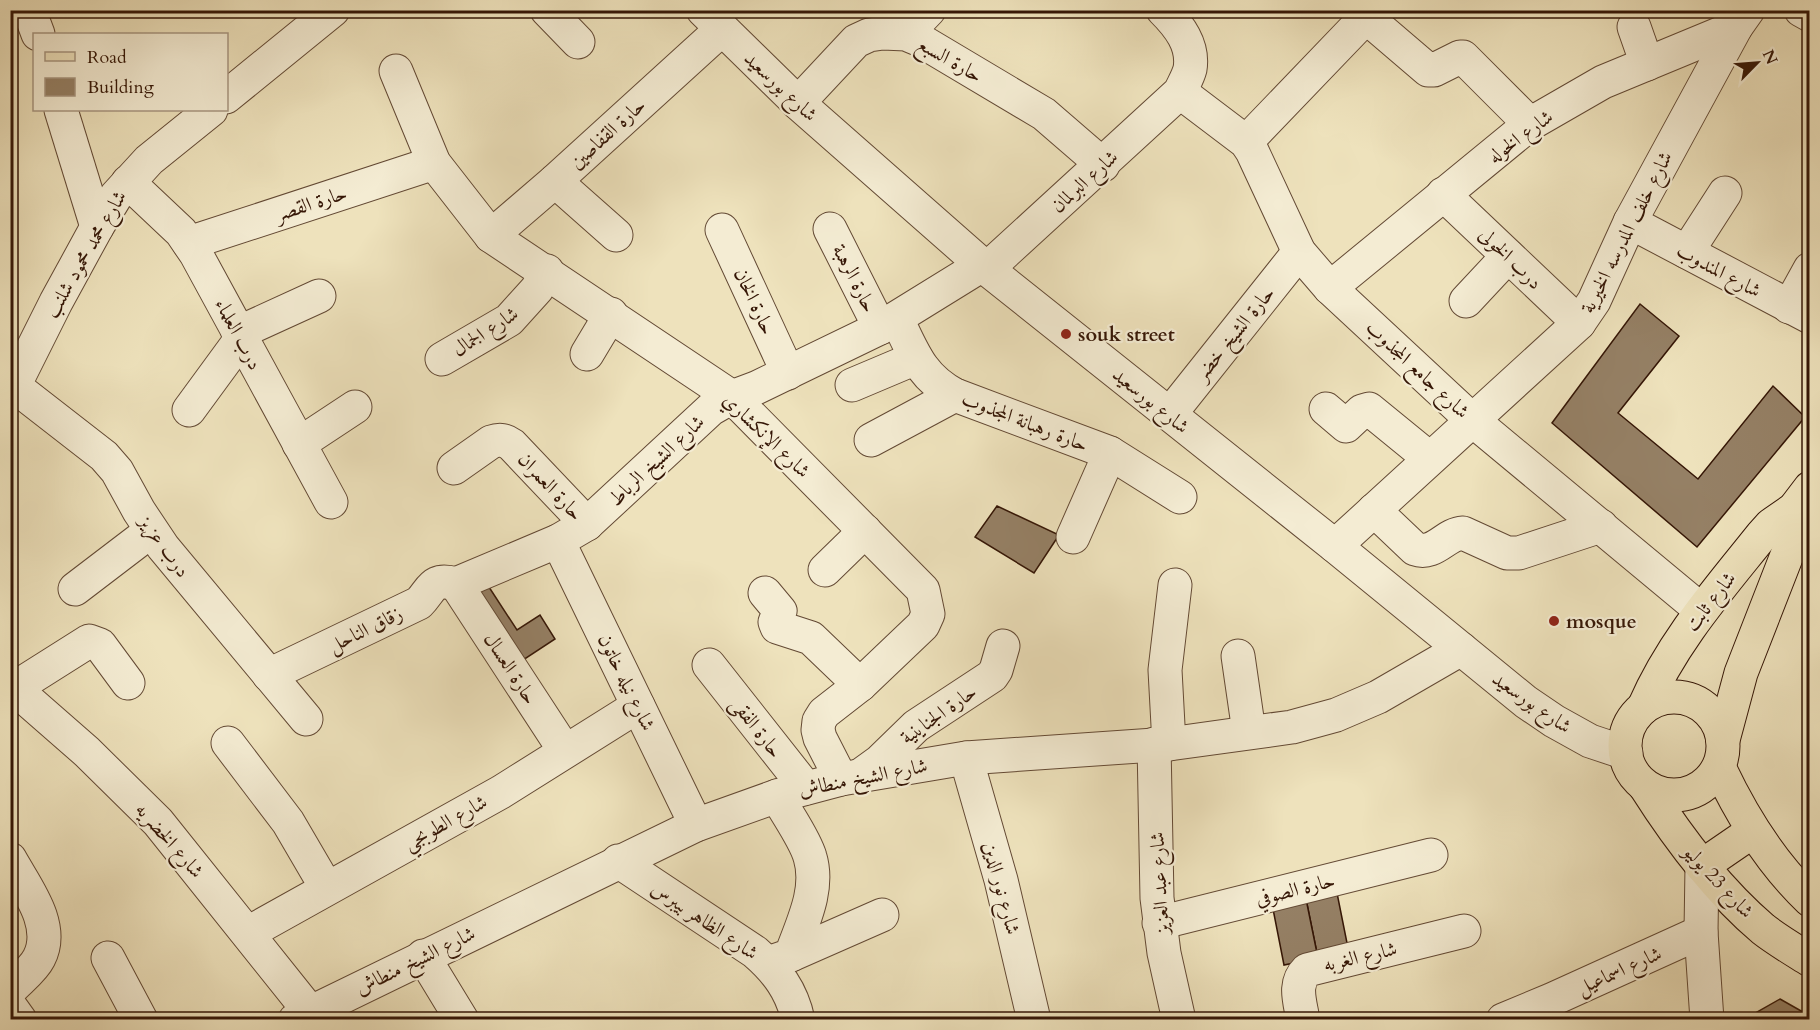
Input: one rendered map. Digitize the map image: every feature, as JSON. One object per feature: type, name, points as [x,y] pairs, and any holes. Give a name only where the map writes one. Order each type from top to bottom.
[{"type":"main road","name":"شارع ثابت","points":[[1644,707],[1675,647],[1701,610],[1771,525],[1802,499]]},
{"type":"main road","name":"شارع ثابت","points":[[1721,754],[1741,673],[1789,550],[1794,523],[1802,499]]},
{"type":"main road","points":[[1721,754],[1711,779],[1700,788],[1686,794],[1658,793],[1645,786],[1629,766],[1626,753],[1628,728],[1644,707],[1657,700],[1671,697],[1699,704],[1711,714],[1719,726],[1721,754],[1734,800],[1753,831],[1782,870],[1809,900]]},
{"type":"main road","name":"شارع 23 يوليو","points":[[1645,786],[1702,866],[1764,929],[1804,946]]},
{"type":"main road","points":[[1702,866],[1753,831]]},
{"type":"street","points":[[29,10],[38,33]]},
{"type":"street","points":[[228,95],[333,10]]},
{"type":"street","points":[[547,10],[578,42]]},
{"type":"street","points":[[906,34],[929,10]]},
{"type":"street","points":[[1801,10],[1809,15]]},
{"type":"street","points":[[1168,12],[1189,44],[1190,69],[1180,92]]},
{"type":"street","points":[[1246,142],[1367,14],[1428,70],[1463,57],[1530,124]]},
{"type":"street","name":"شارع الخوله","points":[[1330,288],[1530,124],[1603,82],[1742,19]]},
{"type":"street","name":"شارع خلف المدرسه الخيرية","points":[[1335,546],[1578,323],[1601,289],[1630,222],[1742,19]]},
{"type":"street","name":"شارع بورسعيد","points":[[712,20],[798,103],[985,266],[1526,702],[1590,741],[1626,753]]},
{"type":"street","name":"حارة القفاصين","points":[[491,236],[555,181],[712,20]]},
{"type":"street","points":[[1635,27],[1647,64]]},
{"type":"street","name":"حارة السبع","points":[[798,103],[855,41],[883,33],[906,34],[1044,114],[1103,165]]},
{"type":"street","name":"شارع الإنكشاري","points":[[396,71],[434,163],[491,236],[547,271],[732,397],[922,590],[928,614],[923,625],[860,685],[824,713],[819,721],[820,738],[851,777]]},
{"type":"street","name":"شارع جامع المجذوب","points":[[1180,92],[1246,142],[1299,252],[1330,288],[1471,419],[1701,610]]},
{"type":"street","name":"شارع البرلمان","points":[[985,266],[1103,165],[1180,92]]},
{"type":"street","points":[[61,111],[97,227]]},
{"type":"street","name":"شارع محمد محمود شلنب","points":[[12,390],[56,302],[116,196],[149,160],[210,111]]},
{"type":"street","name":"حارة القصر","points":[[190,262],[434,163]]},
{"type":"street","points":[[555,181],[616,235]]},
{"type":"street","name":"درب العلماء","points":[[128,182],[181,232],[190,262],[239,336],[331,502]]},
{"type":"street","points":[[1687,252],[1725,193]]},
{"type":"street","name":"درب الخولى","points":[[1443,194],[1578,323]]},
{"type":"street","name":"شارع المندوب","points":[[1630,222],[1799,312]]},
{"type":"street","name":"حارة الرهبة","points":[[830,229],[889,324]]},
{"type":"street","name":"حارة الخان","points":[[722,230],[788,373]]},
{"type":"street","name":"حارة الشيخ خضر","points":[[1170,414],[1299,252]]},
{"type":"street","points":[[1466,302],[1509,256]]},
{"type":"street","name":"شارع الشيخ الرباط","points":[[456,584],[558,541],[587,524],[711,409],[889,324],[985,266]]},
{"type":"street","points":[[1799,312],[1809,269]]},
{"type":"street","name":"شارع الجمال","points":[[442,359],[509,320],[537,290],[547,271]]},
{"type":"street","points":[[189,410],[239,336],[319,296]]},
{"type":"street","points":[[587,354],[611,314]]},
{"type":"street","name":"حارة رهبانة المجذوب","points":[[889,324],[933,380],[955,395],[1110,453],[1180,497]]},
{"type":"street","points":[[852,385],[916,358]]},
{"type":"street","name":"درب عزيز","points":[[12,390],[104,456],[117,471],[151,531],[306,719]]},
{"type":"street","points":[[871,440],[955,395]]},
{"type":"street","points":[[300,444],[355,407]]},
{"type":"street","points":[[1326,410],[1346,426],[1362,411],[1369,409],[1429,458]]},
{"type":"street","name":"حارة العمران","points":[[454,468],[492,442],[506,440],[587,524]]},
{"type":"street","points":[[1073,537],[1110,453]]},
{"type":"street","points":[[1374,510],[1415,549],[1421,551],[1432,549],[1457,533],[1462,533],[1507,553],[1519,554],[1601,526]]},
{"type":"street","points":[[75,589],[151,531]]},
{"type":"street","points":[[825,570],[866,531]]},
{"type":"street","name":"شارع نيله خاتون","points":[[558,541],[696,825]]},
{"type":"street","name":"زقاق الناحل","points":[[269,675],[419,603],[425,592],[436,584],[450,582],[456,584]]},
{"type":"street","name":"حارة العسال","points":[[456,584],[565,751]]},
{"type":"street","name":"شارع عبد العزيز","points":[[1175,585],[1165,670],[1157,898],[1159,923],[1179,1020]]},
{"type":"street","points":[[765,593],[780,611],[775,622],[777,627],[811,638],[860,685]]},
{"type":"street","points":[[12,689],[89,641],[100,645],[128,683]]},
{"type":"street","name":"حارة الجناينية","points":[[851,777],[879,762],[916,726],[992,676],[1003,646]]},
{"type":"street","name":"شارع الشيخ منطاش","points":[[302,1016],[696,825],[791,792],[851,777],[966,758],[1162,744],[1292,727],[1336,715],[1378,698],[1461,649]]},
{"type":"street","points":[[1238,656],[1249,732]]},
{"type":"street","name":"حارة الفقى","points":[[709,665],[791,792],[810,854],[813,870],[810,900],[780,959]]},
{"type":"street","name":"شارع الخضريه","points":[[12,689],[87,752],[158,822],[248,933],[302,1016]]},
{"type":"street","name":"شارع الطوبجي","points":[[248,933],[326,887],[501,792],[638,706]]},
{"type":"street","points":[[228,743],[288,822],[326,887]]},
{"type":"street","name":"شارع نور الدين","points":[[966,758],[1001,880],[1034,1020]]},
{"type":"street","name":"حارة الصوفي","points":[[1159,923],[1431,855]]},
{"type":"street","points":[[10,859],[41,917],[45,939],[39,959],[10,990]]},
{"type":"street","name":"شارع الظاهر بيبرس","points":[[618,861],[755,952],[780,959],[779,975],[789,991],[798,1020]]},
{"type":"street","points":[[1702,866],[1701,932],[1707,1020]]},
{"type":"street","points":[[780,959],[882,915]]},
{"type":"street","name":"شارع الغربه","points":[[1304,1020],[1298,991],[1299,983],[1308,969],[1464,931]]},
{"type":"street","name":"شارع اسماعيل","points":[[1503,1020],[1701,932]]},
{"type":"street","points":[[423,956],[462,1020]]},
{"type":"street","points":[[108,958],[141,1020]]},
{"type":"street","points":[[10,1006],[20,1020]]},
{"type":"building","points":[[1640,304],[1679,336],[1618,413],[1698,479],[1773,386],[1805,417],[1697,547],[1552,423]]},
{"type":"building","points":[[997,506],[1059,535],[1034,573],[975,537]]},
{"type":"building","points":[[487,584],[517,630],[540,615],[555,639],[514,666],[468,594]]},
{"type":"building","points":[[1337,893],[1349,953],[1318,958],[1306,899]]},
{"type":"building","points":[[1306,899],[1318,958],[1284,965],[1273,909]]},
{"type":"building","points":[[1780,999],[1810,1016],[1810,1020],[1743,1020]]},
{"type":"place","name":"souk street","points":[[1066,334]]},
{"type":"place","name":"mosque","points":[[1554,621]]}]
